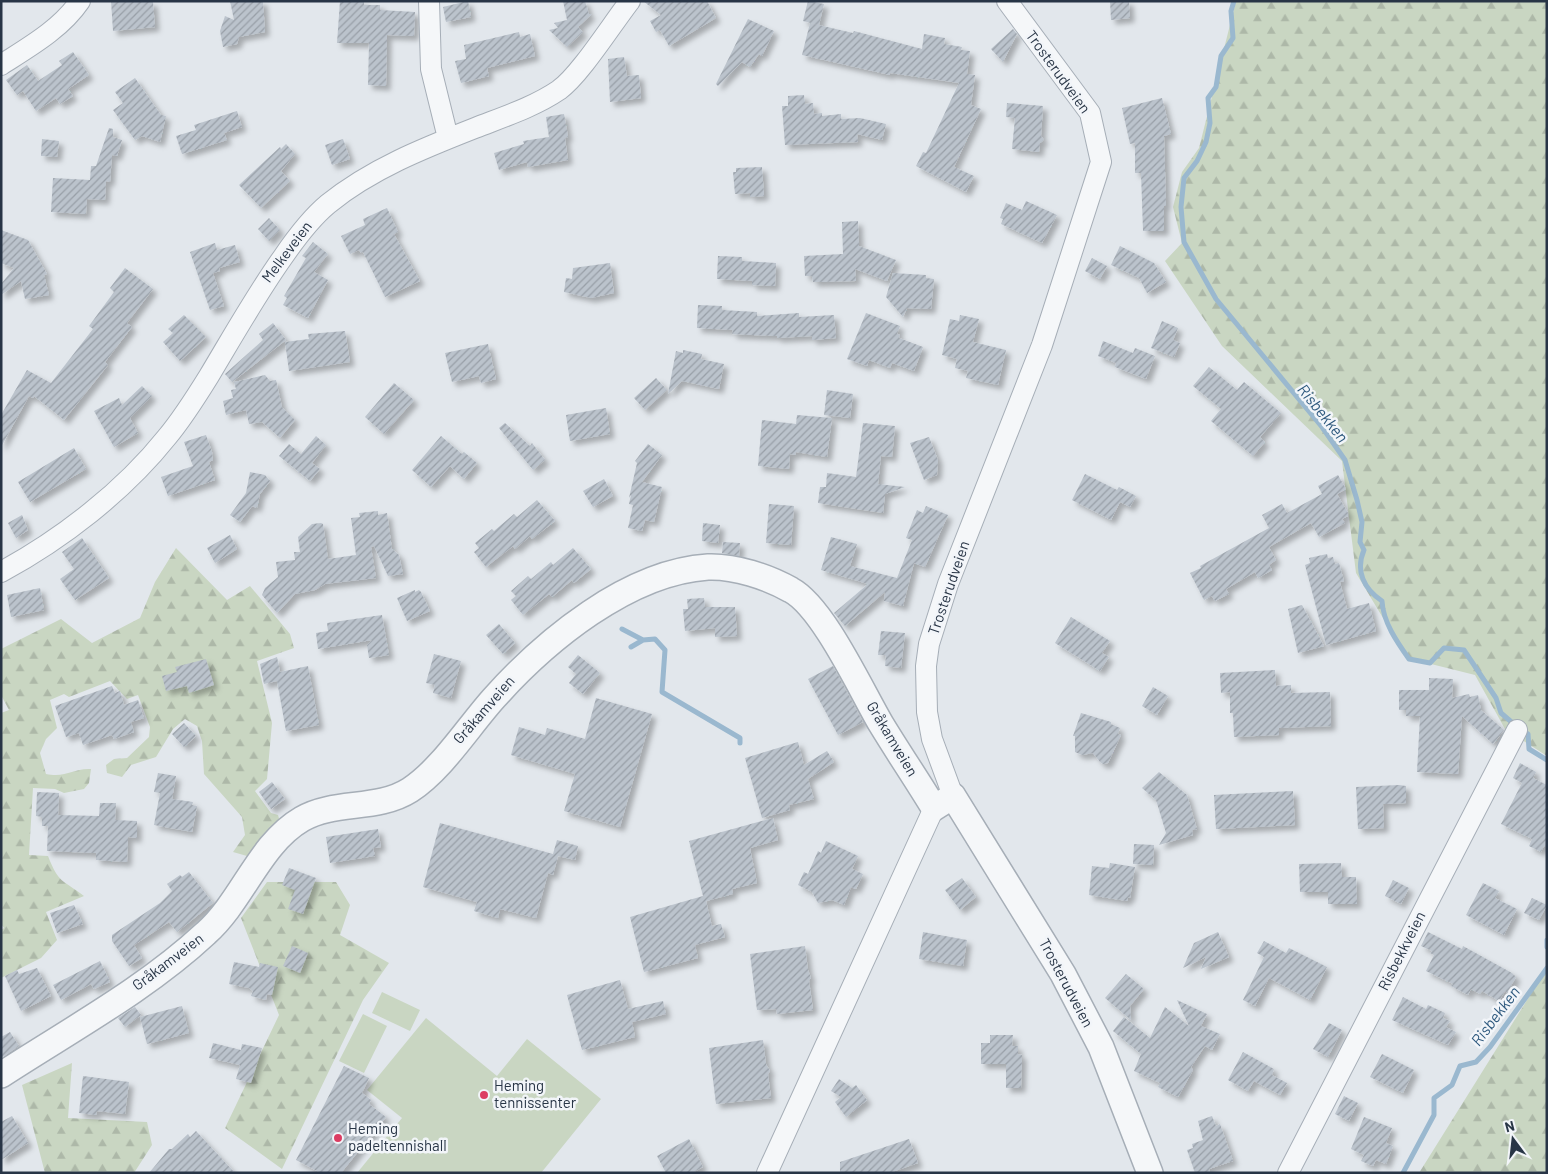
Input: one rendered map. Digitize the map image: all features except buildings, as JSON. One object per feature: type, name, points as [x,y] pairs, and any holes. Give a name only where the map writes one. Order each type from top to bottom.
[{"type":"street","points":[[1,65],[45,36],[73,12],[80,1]]},
{"type":"street","points":[[429,1],[431,69],[448,138]]},
{"type":"street","name":"Melkeveien","points":[[1,572],[72,525],[143,465],[168,437],[189,407],[256,295],[309,221],[328,204],[371,173],[448,138],[526,108],[560,89],[583,64],[630,1]]},
{"type":"street","name":"Trosterudveien","points":[[1007,1],[1090,114],[1101,162],[1042,345],[948,584],[929,644],[926,666],[927,712],[943,802],[1047,946],[1080,1007],[1119,1089],[1150,1173]]},
{"type":"street","name":"Gråkamveien","points":[[1,1075],[118,999],[184,953],[209,931],[232,905],[275,843],[295,824],[313,814],[379,802],[410,790],[432,770],[493,699],[538,654],[600,608],[647,582],[668,574],[711,567],[733,570],[778,583],[801,596],[821,621],[881,723],[943,802]]},
{"type":"street","name":"Risbekkveien","points":[[1288,1173],[1517,730]]},
{"type":"street","points":[[767,1173],[943,802]]},
{"type":"green space","points":[[1236,1],[1547,1],[1547,756],[1505,729],[1475,675],[1407,658],[1356,573],[1342,461],[1222,346],[1165,261],[1182,243],[1173,207],[1182,172],[1199,148]]},
{"type":"green space","points":[[176,548],[227,600],[250,586],[290,634],[294,648],[257,661],[272,723],[267,779],[255,791],[271,813],[278,815],[280,822],[254,858],[233,852],[245,835],[242,817],[204,774],[202,741],[197,726],[185,719],[173,729],[156,757],[131,765],[122,777],[107,773],[106,765],[114,759],[127,758],[149,737],[150,727],[138,695],[127,699],[110,681],[69,697],[64,694],[50,700],[57,728],[46,739],[40,753],[46,774],[59,775],[91,769],[89,783],[84,789],[64,793],[55,789],[33,788],[29,855],[48,856],[58,876],[84,896],[46,912],[57,940],[41,958],[1,978],[1,930],[4,928],[1,924],[1,713],[9,710],[1,695],[1,649],[61,619],[92,643],[140,618],[155,582]]},
{"type":"green space","points":[[267,882],[336,882],[350,905],[340,935],[389,963],[363,1000],[282,1169],[225,1128],[279,1015],[241,918]]},
{"type":"green space","points":[[1547,968],[1547,1173],[1419,1173]]},
{"type":"green space","points":[[382,992],[420,1010],[410,1031],[372,1013]]},
{"type":"green space","points":[[363,1014],[387,1026],[364,1073],[339,1061]]},
{"type":"green space","name":"Heming tennissenter","points":[[426,1018],[497,1076],[527,1039],[601,1099],[541,1173],[357,1173],[402,1118],[367,1090]]},
{"type":"green space","points":[[72,1063],[68,1118],[147,1122],[152,1145],[134,1173],[45,1173],[22,1085]]},
{"type":"waterway","name":"Risbekken","points":[[1234,1],[1231,11],[1233,38],[1221,56],[1216,87],[1208,98],[1210,123],[1206,142],[1197,161],[1184,178],[1181,207],[1184,242],[1216,299],[1322,427],[1345,460],[1362,522],[1360,542],[1364,550],[1360,565],[1361,572],[1370,591],[1382,601],[1385,617],[1395,639],[1409,659],[1430,663],[1444,648],[1464,650],[1496,698],[1501,713],[1515,725]]},
{"type":"waterway","points":[[622,629],[643,640],[655,639],[665,650],[662,692],[740,738],[740,743]]},
{"type":"waterway","points":[[631,647],[643,640]]},
{"type":"waterway","name":"Risbekken","points":[[1522,730],[1528,734],[1529,749],[1547,760]]},
{"type":"waterway","name":"Risbekken","points":[[1547,940],[1547,947]]},
{"type":"waterway","name":"Risbekken","points":[[1403,1173],[1434,1115],[1434,1098],[1452,1085],[1460,1066],[1476,1062],[1490,1047],[1547,968]]},
{"type":"place","name":"Heming tennissenter","points":[[484,1095]]},
{"type":"place","name":"Heming padeltennishall","points":[[338,1138]]}]
